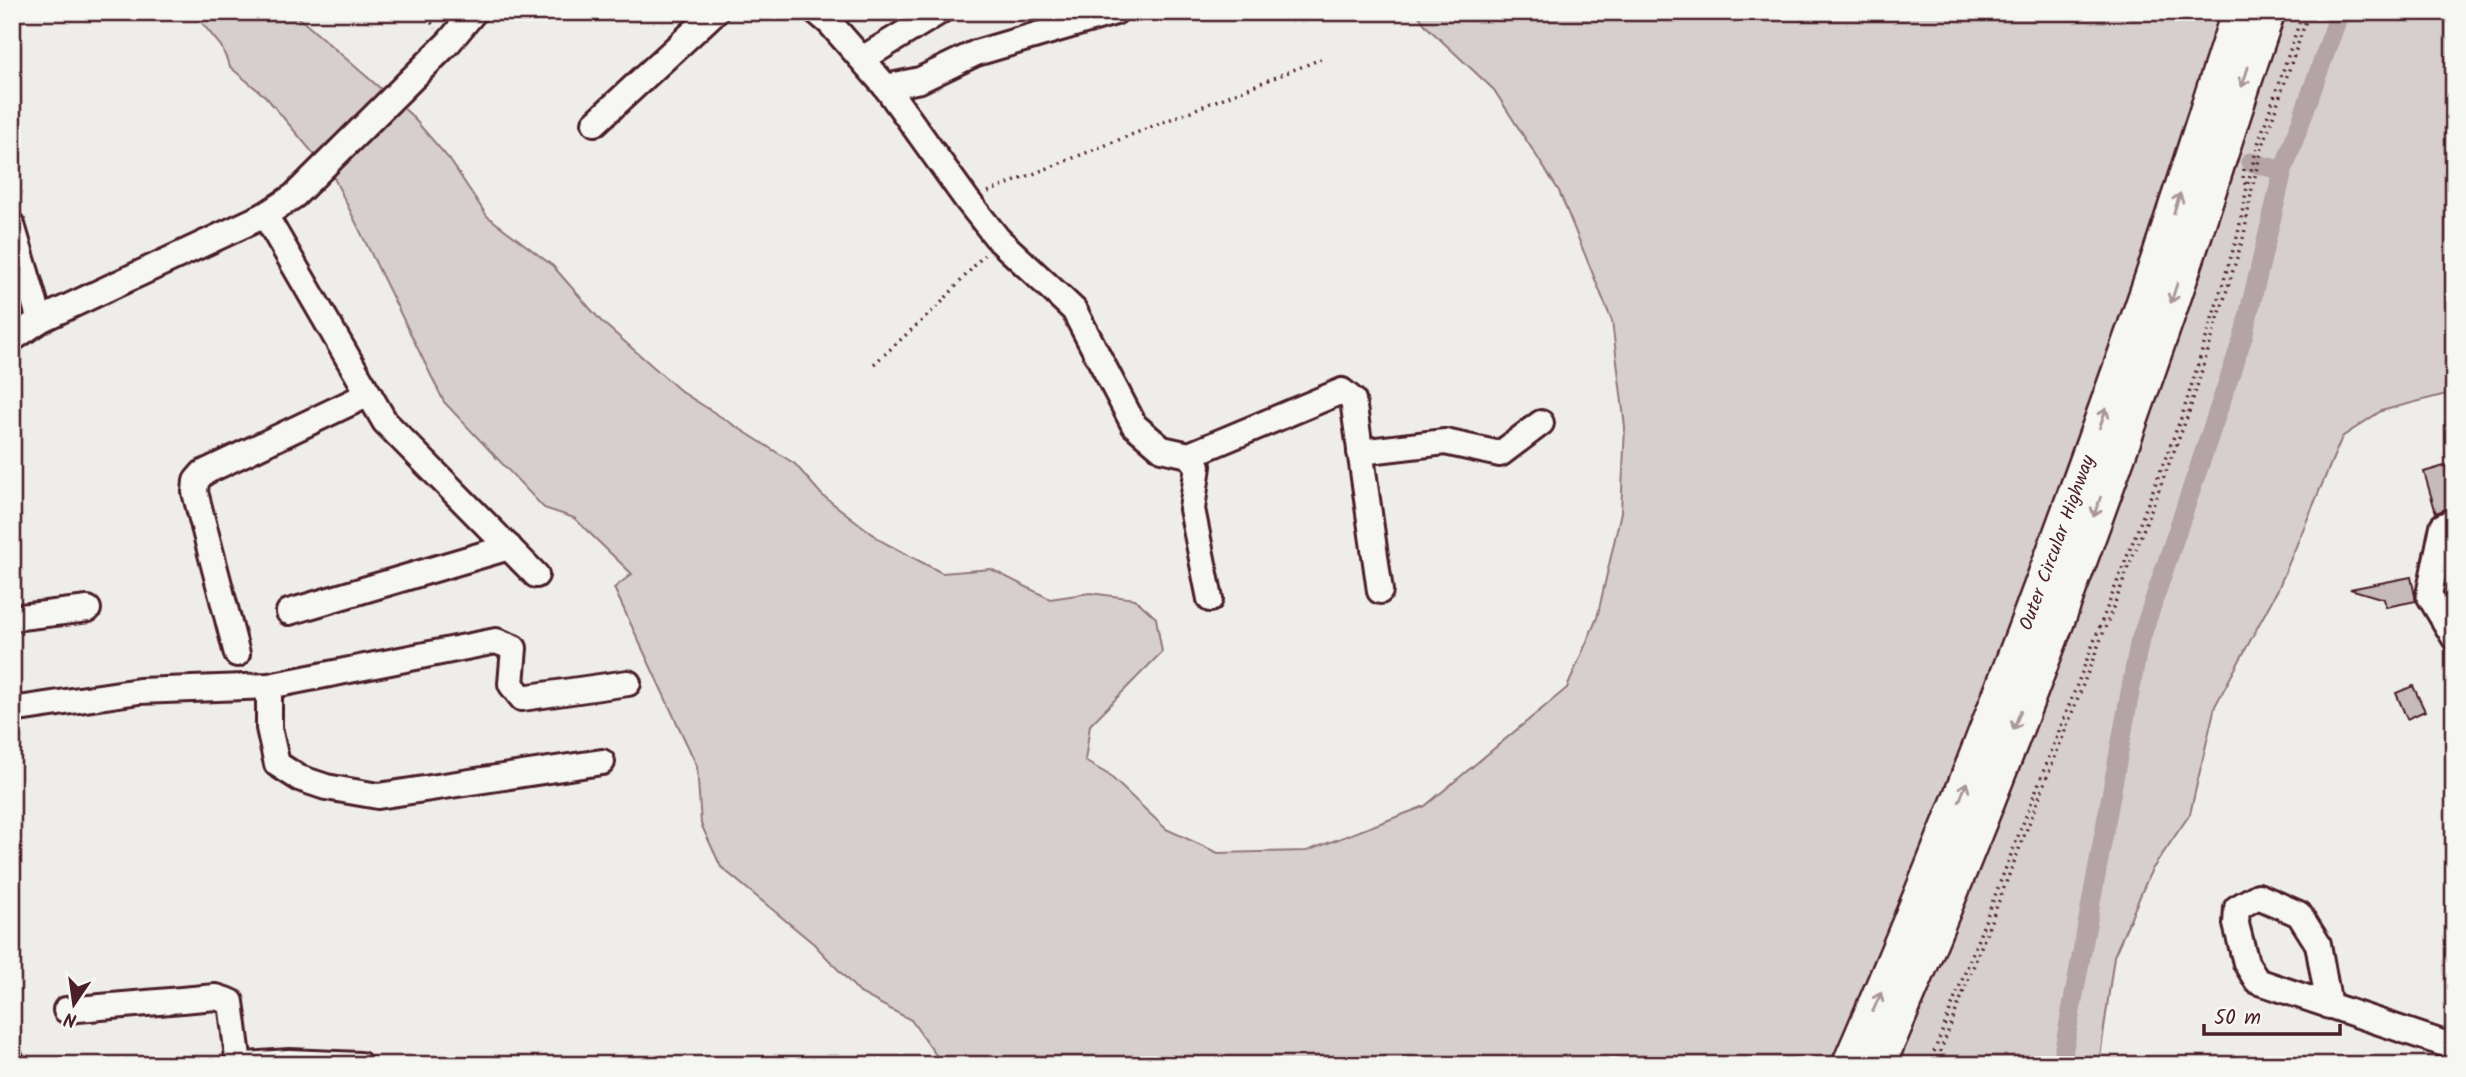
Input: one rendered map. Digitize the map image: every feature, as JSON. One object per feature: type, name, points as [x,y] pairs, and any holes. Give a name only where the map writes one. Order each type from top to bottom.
[{"type":"highway","name":"Outer Circular Highway","points":[[1850,1065],[1910,926],[2032,616],[2140,315],[2240,12]]},
{"type":"highway","name":"Outer Circular Highway","points":[[1877,1065],[1933,937],[2054,625],[2164,322],[2267,12]]},
{"type":"street","points":[[12,339],[40,320],[265,215],[294,196],[449,42],[474,12]]},
{"type":"street","points":[[595,123],[715,12]]},
{"type":"street","points":[[817,12],[830,23],[886,87],[998,239],[1074,310],[1134,425],[1162,449],[1189,455],[1342,391],[1353,401],[1380,591]]},
{"type":"street","points":[[862,59],[939,12]]},
{"type":"street","points":[[886,87],[920,80],[976,53],[1115,12]]},
{"type":"street","points":[[265,215],[385,422],[536,575]]},
{"type":"street","points":[[12,225],[40,320]]},
{"type":"street","points":[[237,654],[195,492],[196,481],[203,473],[369,394]]},
{"type":"street","points":[[1360,452],[1445,442],[1500,454],[1541,423]]},
{"type":"street","points":[[1189,455],[1198,466],[1192,509],[1210,600]]},
{"type":"street","points":[[2454,521],[2443,526],[2428,595],[2454,637]]},
{"type":"street","points":[[289,612],[509,547]]},
{"type":"street","points":[[12,618],[88,609]]},
{"type":"street","points":[[12,710],[139,691],[269,686],[496,641],[514,648],[511,684],[522,698],[628,683]]},
{"type":"street","points":[[269,686],[270,728],[276,764],[299,778],[326,787],[378,796],[602,762]]},
{"type":"street","points":[[2329,1006],[2318,944],[2299,914],[2258,896],[2237,908],[2236,924],[2246,963],[2257,981],[2329,1006],[2454,1047]]},
{"type":"street","points":[[66,1010],[216,997],[231,1002],[239,1065]]},
{"type":"street","points":[[248,1065],[289,1062],[360,1065]]},
{"type":"path","points":[[1929,1065],[2183,413],[2228,272],[2260,148],[2303,12]]},
{"type":"path","points":[[2260,148],[2309,12]]},
{"type":"path","points":[[967,200],[1321,59]]},
{"type":"path","points":[[2250,151],[2260,148]]},
{"type":"path","points":[[1935,1065],[2189,415],[2244,235],[2249,187],[2243,180],[2245,163]]},
{"type":"path","points":[[874,364],[941,303],[998,239]]},
{"type":"shaded area","points":[[193,12],[292,12],[410,114],[450,160],[487,216],[553,266],[601,321],[682,392],[795,464],[822,495],[883,542],[942,573],[991,569],[1050,599],[1090,593],[1135,599],[1156,618],[1162,652],[1090,725],[1085,761],[1109,775],[1166,829],[1218,853],[1307,851],[1425,806],[1567,688],[1597,618],[1621,512],[1625,427],[1612,321],[1559,191],[1494,90],[1427,27],[1416,12],[2454,12],[2454,392],[2381,411],[2342,437],[2278,589],[2215,706],[2190,814],[2151,871],[2114,956],[2099,1065],[943,1065],[911,1020],[860,993],[814,944],[721,867],[701,824],[697,766],[614,588],[632,574],[574,518],[544,508],[444,402],[334,178],[266,97],[230,67],[221,46]]},
{"type":"building","points":[[2454,463],[2454,506],[2436,513],[2424,472]]},
{"type":"building","points":[[2411,577],[2416,601],[2386,607],[2384,599],[2350,589]]},
{"type":"building","points":[[2413,686],[2425,711],[2407,719],[2396,693]]},
{"type":"waterway","points":[[2061,1065],[2139,644],[2243,337],[2283,171],[2340,12]]},
{"type":"waterway","points":[[2250,162],[2283,171]]}]
